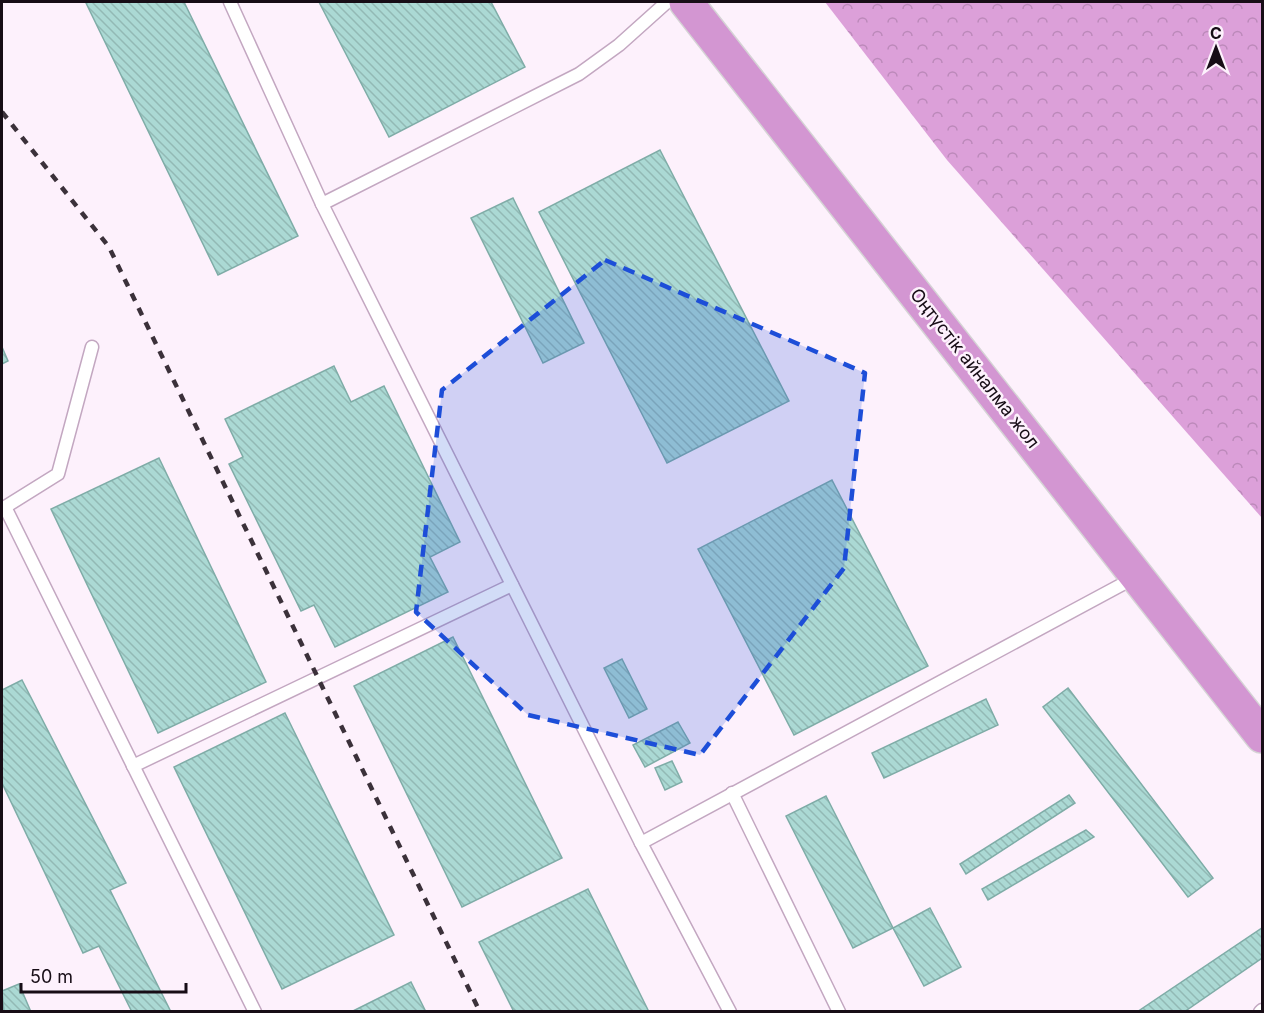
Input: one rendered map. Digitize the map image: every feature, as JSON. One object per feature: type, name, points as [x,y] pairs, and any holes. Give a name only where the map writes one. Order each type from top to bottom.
[{"type":"highway","name":"Оңтүстік айналма жол","points":[[686,2],[1263,736]]},
{"type":"lane","points":[[230,2],[322,204],[641,843],[730,1011]]},
{"type":"lane","points":[[322,204],[579,74],[619,45],[667,2]]},
{"type":"lane","points":[[92,347],[58,474],[5,507],[255,1011]]},
{"type":"lane","points":[[641,843],[1138,576]]},
{"type":"lane","points":[[133,766],[512,585]]},
{"type":"lane","points":[[732,793],[839,1011]]},
{"type":"highlighted area","points":[[605,260],[865,373],[844,568],[700,755],[528,715],[416,612],[442,390]]},
{"type":"green space","points":[[825,2],[1262,2],[1262,518],[947,160]]},
{"type":"building","points":[[184,2],[298,236],[218,275],[86,3]]},
{"type":"building","points":[[319,2],[491,2],[525,67],[389,137]]},
{"type":"building","points":[[660,150],[789,401],[667,463],[539,212]]},
{"type":"building","points":[[513,198],[584,343],[543,363],[471,218]]},
{"type":"building","points":[[2,347],[8,361],[2,364]]},
{"type":"building","points":[[334,366],[351,402],[384,386],[460,542],[430,557],[448,592],[335,647],[314,605],[301,611],[229,464],[243,457],[225,419]]},
{"type":"building","points":[[159,458],[266,682],[158,733],[51,509]]},
{"type":"building","points":[[832,480],[928,666],[794,735],[698,549]]},
{"type":"building","points":[[453,637],[562,858],[462,907],[354,686]]},
{"type":"building","points":[[622,659],[647,709],[629,718],[604,668]]},
{"type":"building","points":[[22,680],[126,883],[110,890],[171,1012],[132,1012],[99,946],[83,953],[2,783],[2,690]]},
{"type":"building","points":[[1068,688],[1213,878],[1188,897],[1043,707]]},
{"type":"building","points":[[986,699],[998,725],[884,778],[872,753]]},
{"type":"building","points":[[285,713],[394,935],[282,989],[174,767]]},
{"type":"building","points":[[678,722],[690,743],[645,767],[633,745]]},
{"type":"building","points":[[672,761],[682,782],[665,790],[655,768]]},
{"type":"building","points":[[1069,795],[1075,803],[966,874],[960,864]]},
{"type":"building","points":[[826,796],[893,928],[853,948],[786,816]]},
{"type":"building","points":[[1086,830],[1094,837],[988,900],[982,889]]},
{"type":"building","points":[[588,889],[649,1012],[514,1012],[479,942]]},
{"type":"building","points":[[930,908],[961,967],[924,986],[893,928]]},
{"type":"building","points":[[1262,928],[1262,958],[1184,1012],[1137,1012]]},
{"type":"building","points":[[411,982],[426,1012],[351,1012]]},
{"type":"building","points":[[19,984],[31,1012],[4,1012],[2,991]]},
{"type":"railway","points":[[2,112],[109,247],[480,1012]]}]
